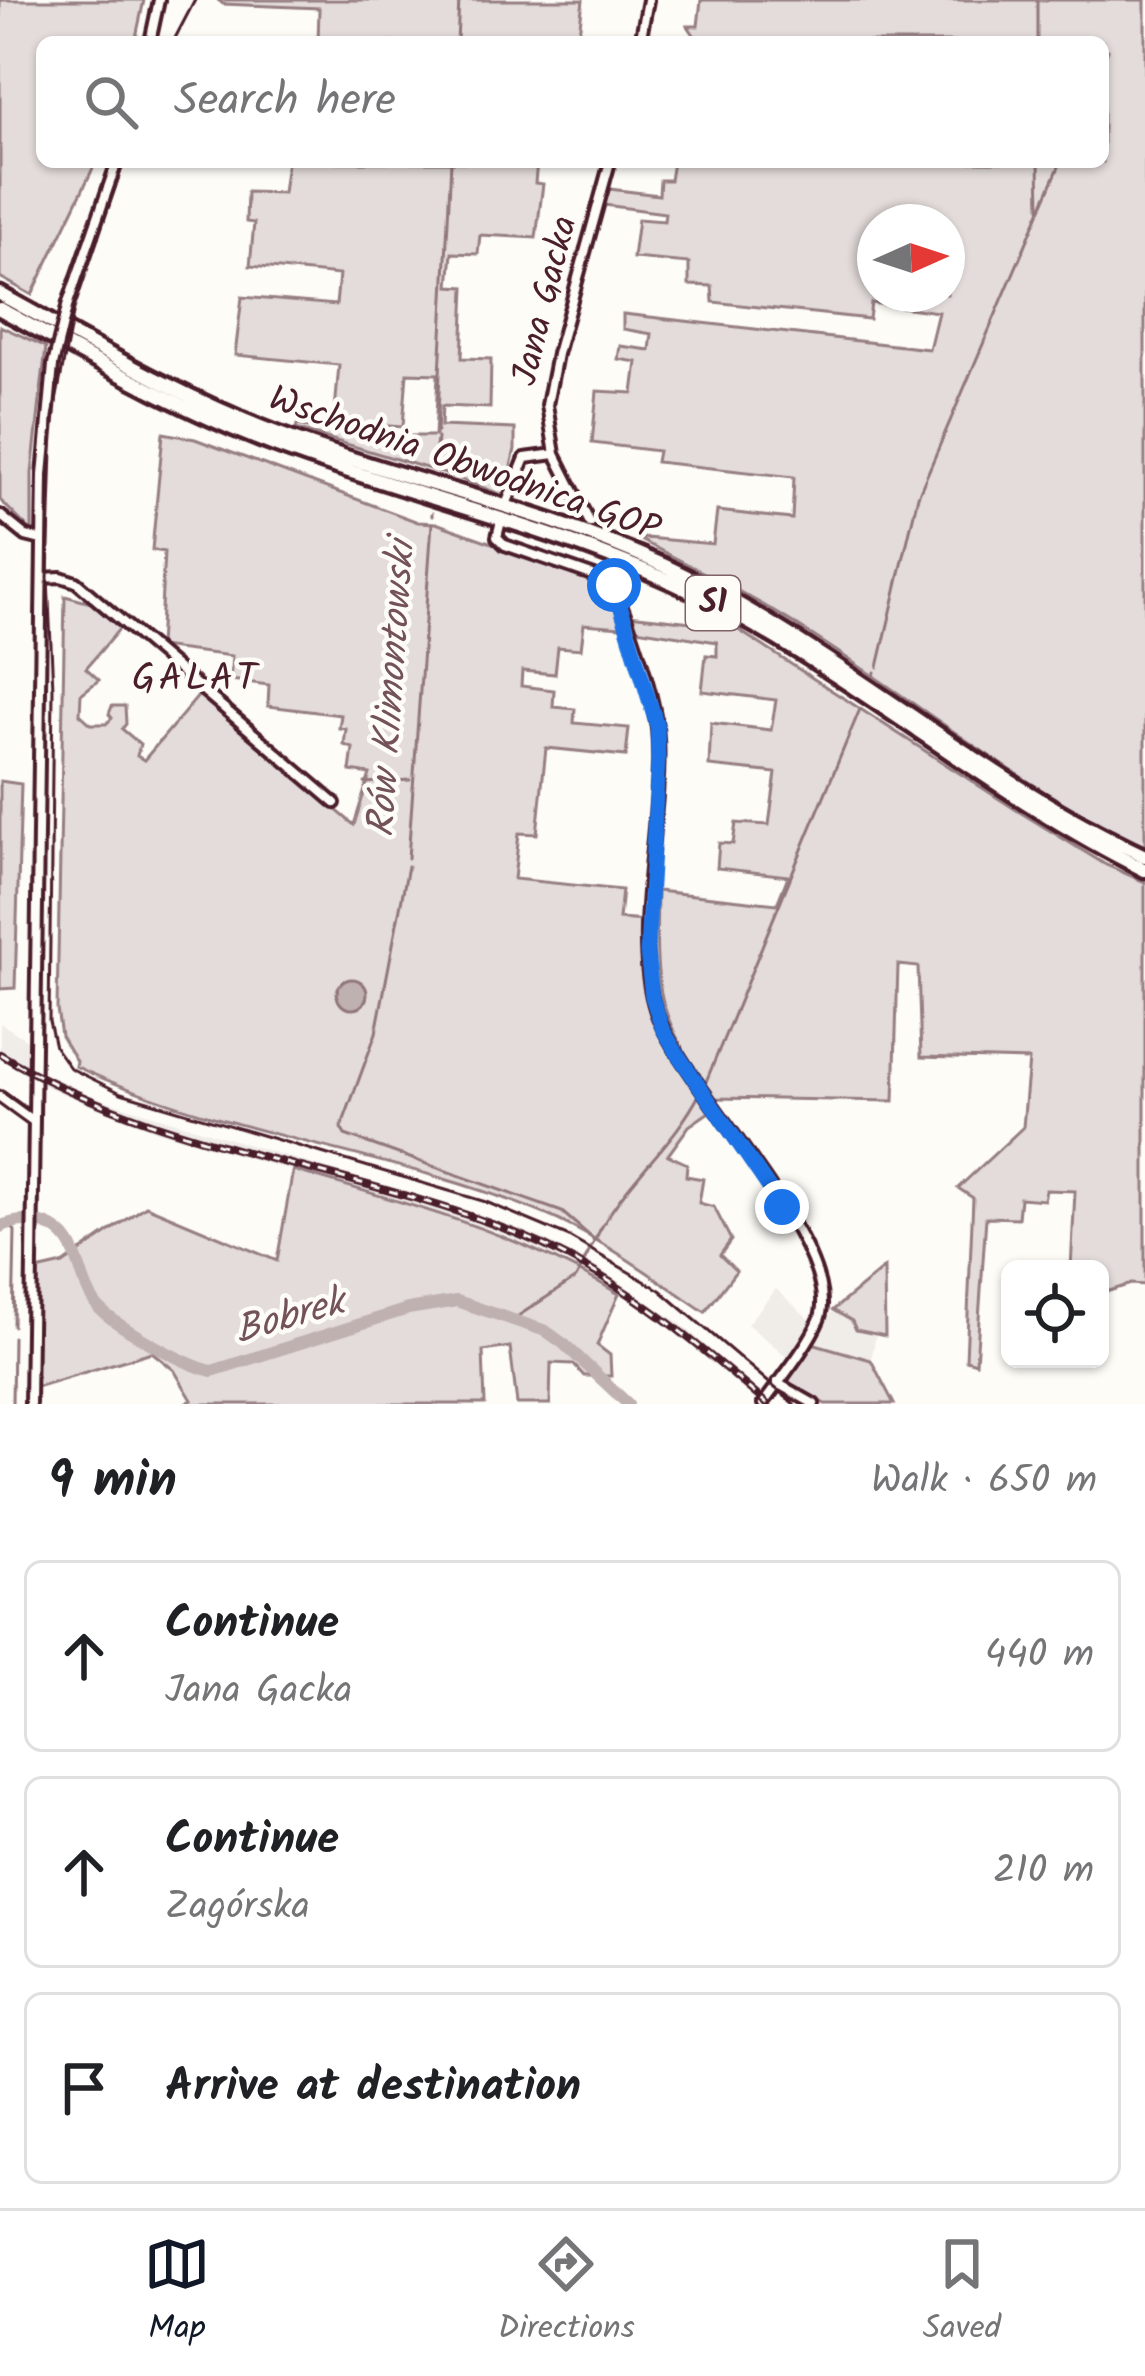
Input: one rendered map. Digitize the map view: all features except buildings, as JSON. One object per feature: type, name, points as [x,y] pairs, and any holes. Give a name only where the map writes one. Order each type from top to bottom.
[{"type":"highway","name":"Wschodnia Obwodnica GOP","points":[[0,294],[158,380],[255,425],[581,532],[680,573],[769,621],[1009,778],[1145,856]]},
{"type":"highway","name":"Wschodnia Obwodnica GOP","points":[[0,309],[195,412],[256,438],[575,542],[694,593],[790,648],[1048,817],[1145,869]]},
{"type":"street","points":[[151,36],[159,0]]},
{"type":"street","points":[[641,36],[648,0]]},
{"type":"street","points":[[30,1404],[45,431],[53,365],[68,304],[115,168]]},
{"type":"street","name":"Jana Gacka","points":[[590,523],[555,454],[548,427],[549,385],[608,168]]},
{"type":"street","points":[[508,500],[515,473],[525,458],[555,454]]},
{"type":"street","points":[[0,515],[26,536],[41,541]]},
{"type":"street","points":[[500,525],[497,537],[505,545],[609,580],[657,726],[647,952],[652,997],[662,1028],[798,1229],[816,1271],[819,1320],[763,1404]]},
{"type":"street","points":[[42,578],[76,582],[335,803]]},
{"type":"street","points":[[0,1097],[34,1121]]},
{"type":"street","points":[[777,1384],[814,1404]]},
{"type":"shaded area","points":[[0,0],[144,0],[136,36],[36,36],[36,168],[93,168],[32,295],[0,277]]},
{"type":"shaded area","points":[[218,0],[583,0],[579,36],[318,36],[319,8]]},
{"type":"shaded area","points":[[701,0],[1145,0],[1145,847],[1015,773],[784,617],[635,537],[713,544],[717,511],[792,519],[794,477],[656,462],[658,451],[592,443],[597,391],[633,393],[637,362],[618,359],[620,346],[650,350],[652,334],[623,329],[623,314],[929,349],[938,312],[965,312],[965,204],[857,204],[857,312],[870,312],[869,319],[713,302],[712,286],[689,285],[689,263],[633,258],[638,219],[664,221],[665,213],[604,205],[609,189],[659,195],[660,180],[670,180],[672,168],[1109,168],[1109,36],[695,36],[688,26],[698,26]]},
{"type":"shaded area","points":[[286,168],[536,168],[535,183],[543,184],[536,238],[480,235],[478,254],[452,253],[449,286],[465,287],[462,358],[491,359],[490,408],[442,406],[441,426],[515,429],[504,496],[296,429],[297,425],[358,436],[435,436],[438,374],[407,373],[403,427],[334,422],[339,365],[235,355],[242,297],[336,305],[339,275],[250,266],[254,223],[246,222],[247,192],[283,193]]},
{"type":"shaded area","points":[[0,326],[46,347],[32,473],[32,532],[0,500]]},
{"type":"shaded area","points":[[163,433],[195,439],[418,522],[436,523],[609,585],[622,627],[584,624],[581,649],[558,647],[555,674],[522,671],[521,686],[554,690],[553,707],[575,709],[574,723],[629,728],[626,756],[546,748],[537,834],[519,833],[514,879],[622,890],[619,919],[645,921],[646,979],[657,1023],[709,1112],[689,1126],[668,1155],[687,1164],[686,1176],[703,1179],[699,1203],[714,1207],[731,1240],[720,1255],[736,1271],[705,1312],[604,1245],[540,1212],[424,1173],[188,1109],[75,1066],[61,1036],[57,1009],[65,596],[91,603],[120,628],[86,668],[99,680],[81,694],[80,714],[91,724],[106,724],[112,718],[112,706],[125,706],[122,729],[140,744],[137,756],[144,760],[199,695],[354,825],[370,774],[350,771],[353,748],[344,745],[341,715],[268,706],[269,685],[230,680],[232,656],[159,647],[164,552],[152,550]]},
{"type":"shaded area","points":[[712,613],[1018,811],[1106,865],[1145,882],[1145,1285],[1109,1291],[1109,1260],[1071,1260],[1075,1191],[1046,1190],[1044,1200],[1020,1198],[1018,1218],[986,1217],[976,1363],[966,1360],[973,1198],[958,1188],[1023,1127],[1029,1060],[921,1057],[918,967],[898,965],[894,1101],[715,1098],[695,1069],[663,1001],[657,891],[777,904],[788,876],[717,868],[719,843],[733,844],[736,823],[769,825],[776,773],[709,766],[711,723],[771,730],[776,700],[702,691],[706,655],[717,656],[717,642],[636,629],[629,615],[710,624]]},
{"type":"shaded area","points":[[0,781],[21,784],[15,988],[0,989]]},
{"type":"shaded area","points":[[352,979],[363,983],[367,994],[363,1005],[352,1009],[341,1005],[337,994],[341,983]]},
{"type":"shaded area","points":[[0,1023],[27,1040],[28,1065],[91,1096],[541,1238],[597,1268],[681,1324],[771,1404],[760,1404],[653,1313],[563,1260],[495,1231],[158,1131],[99,1109],[43,1085],[0,1059]]},
{"type":"shaded area","points":[[293,1170],[501,1236],[619,1294],[597,1345],[610,1355],[611,1376],[584,1376],[573,1364],[551,1363],[550,1404],[517,1404],[510,1347],[483,1351],[485,1404],[183,1404],[192,1400],[174,1370],[152,1352],[36,1387],[37,1270],[63,1264],[146,1206],[277,1261]]},
{"type":"shaded area","points":[[884,1268],[885,1336],[856,1330],[852,1321],[833,1310]]},
{"type":"shaded area","points":[[776,1289],[811,1321],[788,1357],[747,1324]]},
{"type":"shaded area","points":[[833,1310],[852,1321],[856,1330],[876,1334],[871,1360],[812,1343]]},
{"type":"shaded area","points":[[812,1343],[871,1360],[894,1404],[825,1404],[791,1385],[788,1377]]},
{"type":"waterway","name":"Rów Klimontowski","points":[[457,36],[459,0]]},
{"type":"waterway","points":[[1037,0],[1037,36]]},
{"type":"waterway","name":"Rów Klimontowski","points":[[437,432],[451,168]]},
{"type":"waterway","points":[[1039,168],[1040,208]]},
{"type":"waterway","points":[[878,667],[918,496],[1058,168]]},
{"type":"waterway","name":"Rów Klimontowski","points":[[434,468],[437,438]]},
{"type":"waterway","name":"Rów Klimontowski","points":[[408,858],[432,523]]},
{"type":"waterway","points":[[705,1084],[860,709]]},
{"type":"waterway","points":[[365,783],[410,780]]},
{"type":"waterway","name":"Rów Klimontowski","points":[[408,866],[376,1033],[341,1128],[345,1135],[562,1212],[592,1238],[576,1278],[512,1320]]},
{"type":"waterway","points":[[595,1240],[618,1201],[700,1093]]},
{"type":"waterway","name":"Bobrek","points":[[0,1227],[28,1221],[58,1231],[73,1250],[99,1308],[153,1345],[212,1371],[408,1309],[457,1301],[546,1331],[628,1404]]},
{"type":"waterway","points":[[9,1223],[15,1231],[13,1326]]},
{"type":"waterway","points":[[12,1404],[13,1337]]},
{"type":"tram line","points":[[176,36],[195,0]]},
{"type":"tram line","points":[[122,168],[74,309],[53,417],[48,578],[53,689],[49,1021],[55,1047],[70,1068],[121,1093],[486,1202],[567,1236],[660,1290],[794,1404]]},
{"type":"railway","points":[[0,1054],[124,1113],[388,1190],[518,1234],[587,1268],[650,1308],[767,1404]]},
{"type":"district","name":"GALAT","points":[[196,680]]},
{"type":"route","points":[[614,585],[657,726],[647,952],[652,997],[662,1028],[680,1058],[782,1207]]}]
